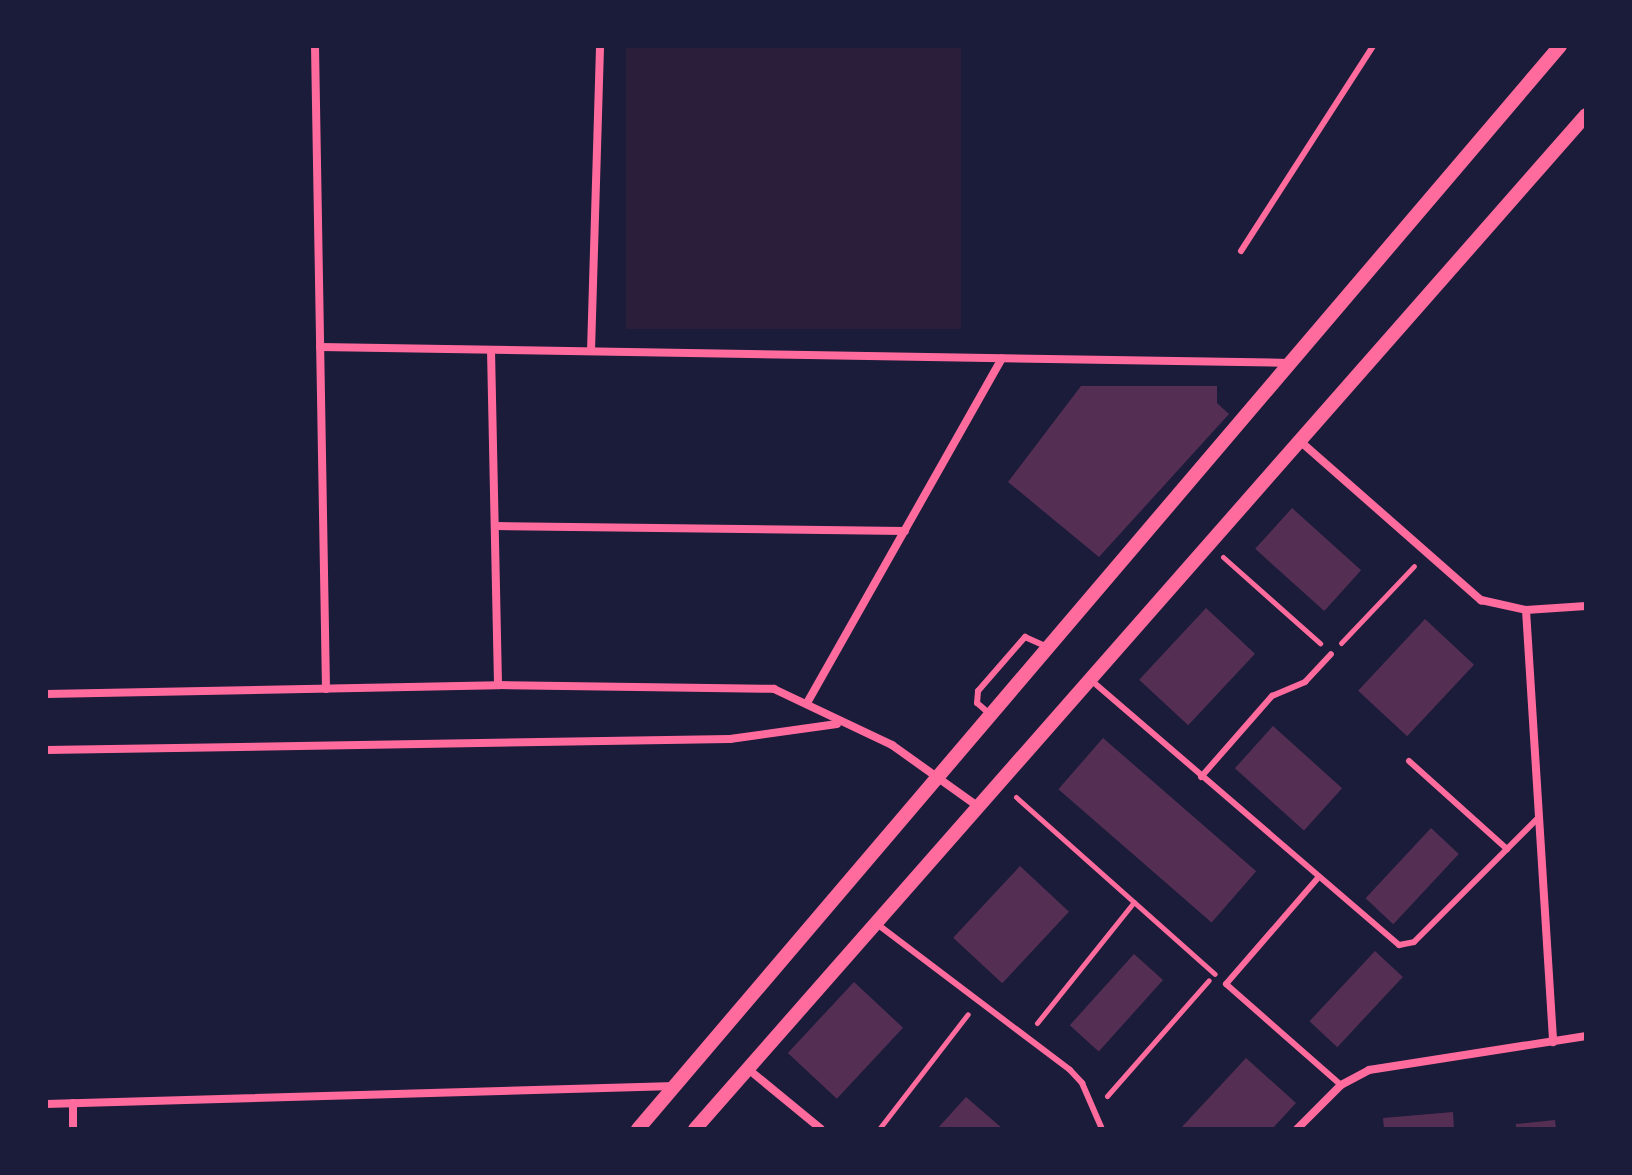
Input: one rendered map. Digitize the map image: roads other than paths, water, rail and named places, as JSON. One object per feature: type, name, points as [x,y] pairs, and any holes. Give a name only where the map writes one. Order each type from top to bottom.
[{"type":"street","points":[[315,46],[326,689]]},
{"type":"street","points":[[591,351],[600,46]]},
{"type":"street","points":[[638,1129],[1295,363],[1560,46]]},
{"type":"street","points":[[695,1129],[1092,681],[1586,115]]},
{"type":"street","points":[[320,347],[1295,363]]},
{"type":"street","points":[[491,350],[498,685]]},
{"type":"street","points":[[807,703],[1002,358]]},
{"type":"street","points":[[1301,442],[1481,600],[1526,610],[1586,606]]},
{"type":"street","points":[[495,526],[905,531]]},
{"type":"street","points":[[1526,610],[1553,1042]]},
{"type":"street","points":[[46,694],[498,685],[735,684],[774,689],[807,703],[838,724],[892,745],[942,776],[979,807]]},
{"type":"street","points":[[46,750],[730,739],[838,724]]},
{"type":"street","points":[[1297,1129],[1341,1085],[1399,1063],[1586,1036]]},
{"type":"street","points":[[748,1069],[821,1129]]},
{"type":"street","points":[[46,1104],[676,1086]]},
{"type":"street","points":[[73,1103],[73,1129]]},
{"type":"lane","points":[[1241,251],[1373,46]]},
{"type":"lane","points":[[992,716],[977,703],[978,691],[1025,637],[1050,649]]},
{"type":"lane","points":[[1201,777],[1272,696],[1305,682],[1331,654]]},
{"type":"lane","points":[[1092,681],[1392,942],[1408,945],[1539,817]]},
{"type":"lane","points":[[1409,761],[1507,849]]},
{"type":"lane","points":[[1317,879],[1226,984],[1341,1085]]},
{"type":"lane","points":[[877,924],[1082,1083],[1102,1129]]}]
